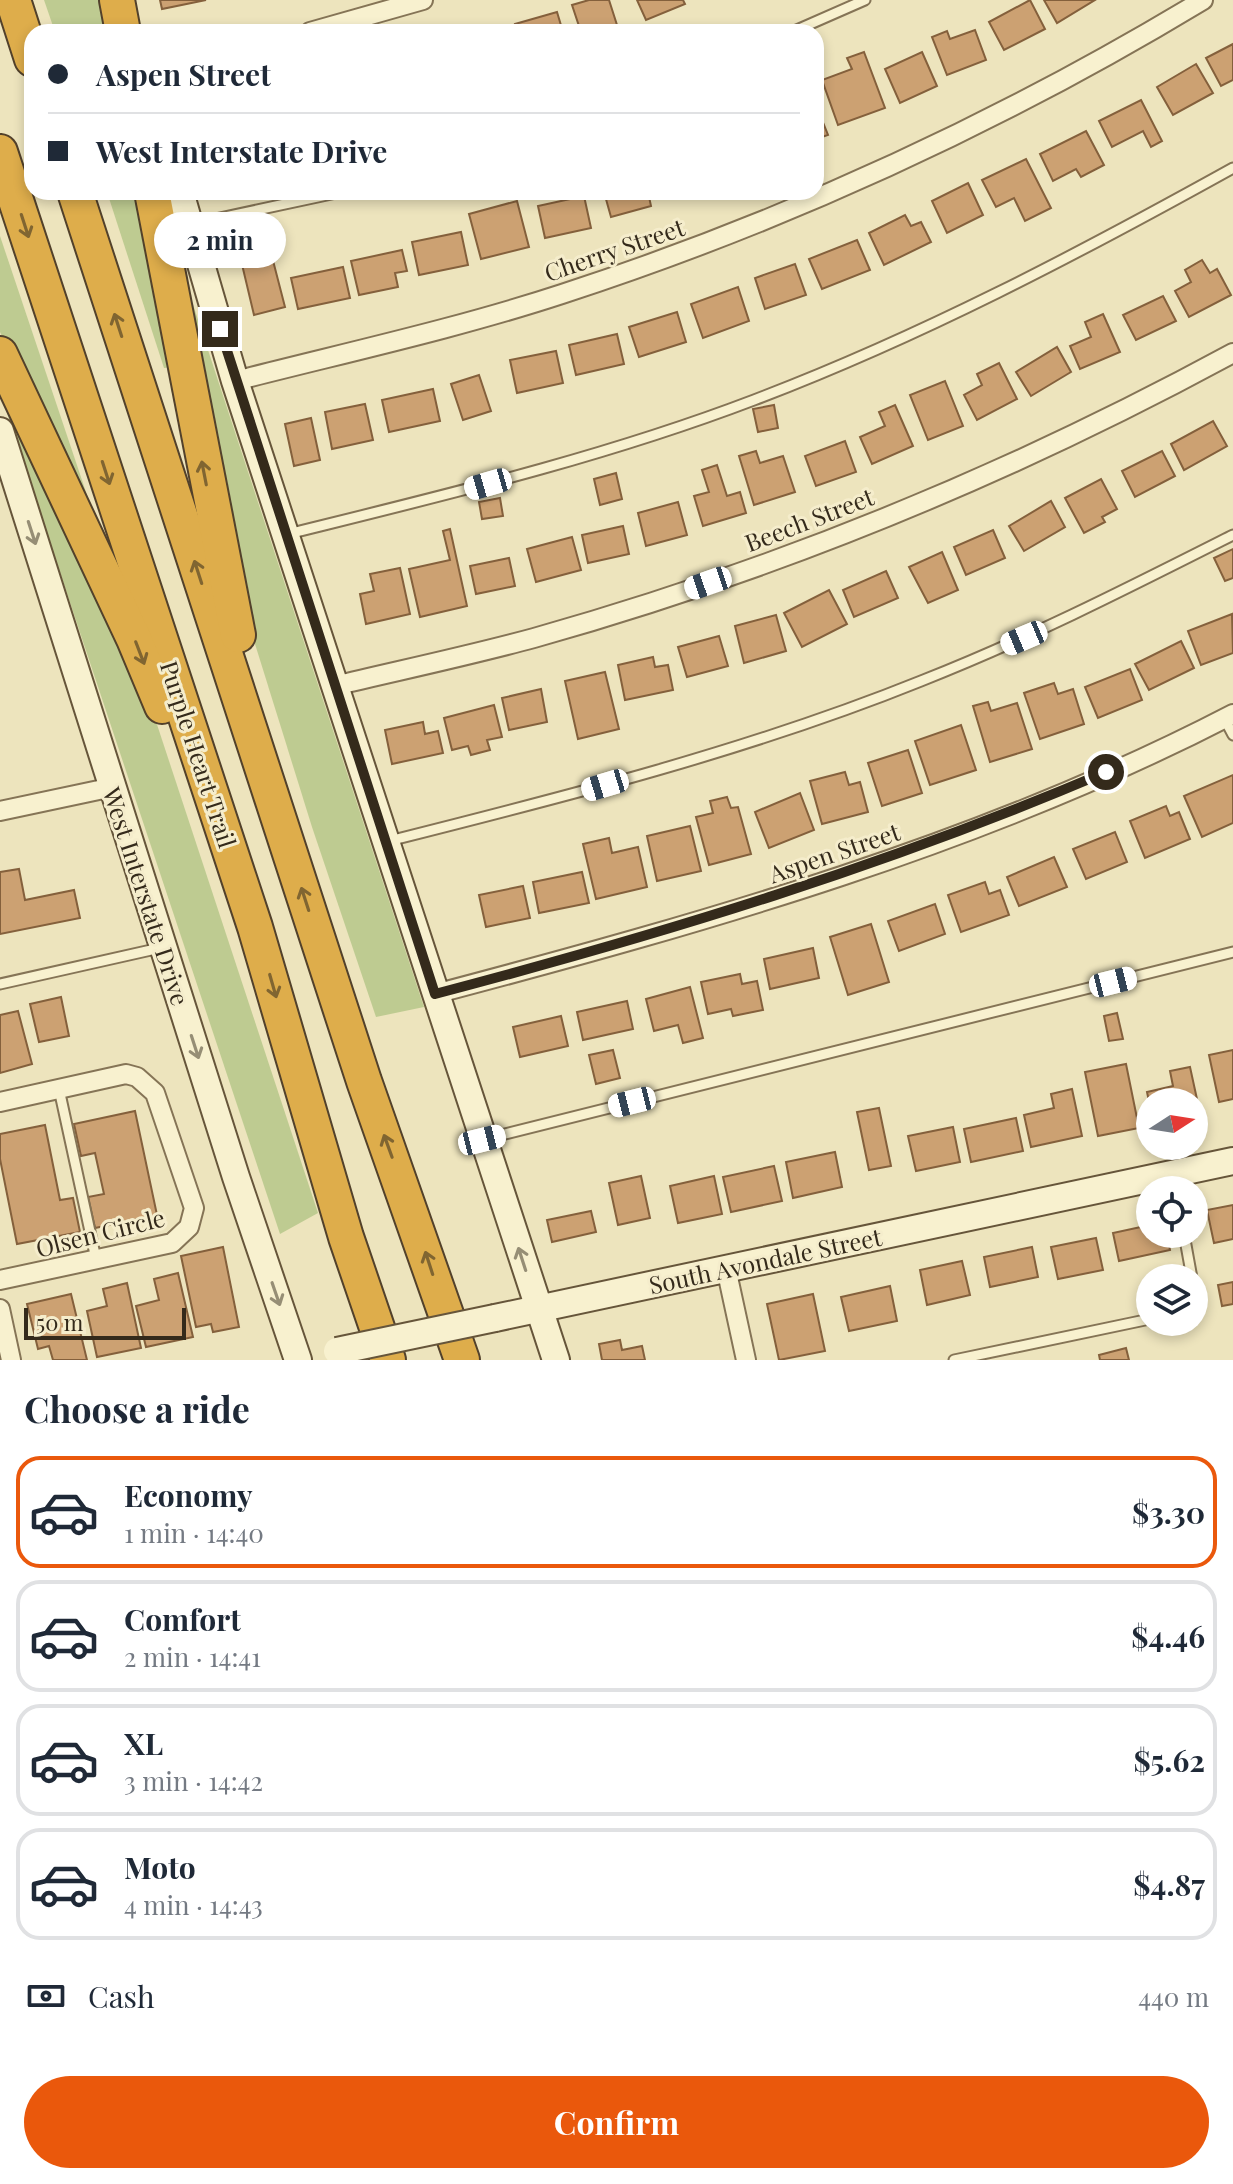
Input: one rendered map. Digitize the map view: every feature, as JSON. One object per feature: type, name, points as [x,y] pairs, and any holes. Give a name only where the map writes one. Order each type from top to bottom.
[{"type":"highway","points":[[13,0],[24,34]]},
{"type":"highway","points":[[117,0],[122,24]]},
{"type":"highway","name":"Purple Heart Trail","points":[[0,152],[255,927],[346,1237],[388,1360]]},
{"type":"highway","points":[[78,200],[364,1081],[462,1360]]},
{"type":"highway","points":[[153,200],[209,500],[271,796]]},
{"type":"highway","points":[[0,354],[134,639],[255,927]]},
{"type":"main road","points":[[129,0],[134,24]]},
{"type":"main road","points":[[182,200],[235,381],[556,1360]]},
{"type":"main road","name":"West Interstate Drive","points":[[0,431],[296,1360]]},
{"type":"main road","name":"South Avondale Street","points":[[1191,1176],[1233,1161]]},
{"type":"main road","name":"South Avondale Street","points":[[296,1360],[726,1268],[1136,1189]]},
{"type":"street","points":[[338,24],[423,0]]},
{"type":"street","name":"Cherry Street","points":[[824,193],[976,126],[1203,0]]},
{"type":"street","name":"Cherry Street","points":[[235,381],[560,295],[744,228],[808,200]]},
{"type":"street","name":"Beech Street","points":[[334,686],[533,638],[683,592],[815,544],[1004,466],[1233,353]]},
{"type":"street","name":"Aspen Street","points":[[435,994],[720,916],[869,866],[1230,722]]},
{"type":"street","points":[[0,811],[113,787]]},
{"type":"street","name":"Olsen Circle","points":[[0,1102],[126,1074],[146,1083],[155,1093],[194,1208],[189,1227],[172,1243],[0,1280]]},
{"type":"street","points":[[726,1268],[746,1360]]},
{"type":"street","points":[[0,1309],[11,1360]]},
{"type":"lane","points":[[810,24],[865,0]]},
{"type":"lane","points":[[285,535],[605,451],[754,400],[949,316],[1095,245],[1233,168]]},
{"type":"lane","points":[[190,224],[303,200]]},
{"type":"lane","points":[[386,842],[580,793],[733,746],[919,682],[1051,627],[1233,535]]},
{"type":"lane","points":[[0,984],[163,947]]},
{"type":"lane","points":[[482,1140],[1233,952]]},
{"type":"lane","points":[[59,1089],[96,1259]]},
{"type":"lane","points":[[954,1360],[1136,1322]]},
{"type":"green space","points":[[44,0],[108,0],[112,24],[52,24]]},
{"type":"green space","points":[[110,200],[144,200],[174,367],[164,368]]},
{"type":"green space","points":[[0,236],[88,498],[77,498],[0,332]]},
{"type":"green space","points":[[183,274],[424,1007],[376,1017],[312,827],[237,586]]},
{"type":"green space","points":[[13,397],[143,682],[318,1213],[280,1234],[3,401]]},
{"type":"building","points":[[160,0],[206,0],[162,9]]},
{"type":"building","points":[[589,0],[609,0],[617,24],[578,24],[572,5]]},
{"type":"building","points":[[637,0],[683,0],[685,4],[646,20]]},
{"type":"building","points":[[1030,0],[1045,29],[1004,50],[989,22]]},
{"type":"building","points":[[1044,0],[1095,0],[1057,23]]},
{"type":"building","points":[[557,12],[561,24],[515,24]]},
{"type":"building","points":[[975,30],[986,60],[947,75],[932,37],[947,31],[950,39]]},
{"type":"building","points":[[1233,44],[1233,80],[1221,86],[1206,58]]},
{"type":"building","points":[[864,52],[885,108],[838,125],[824,79],[852,69],[847,58]]},
{"type":"building","points":[[922,52],[937,86],[900,103],[885,69]]},
{"type":"building","points":[[1196,64],[1213,93],[1173,115],[1157,87]]},
{"type":"building","points":[[1141,100],[1162,141],[1151,147],[1143,131],[1112,147],[1099,121]]},
{"type":"building","points":[[1086,131],[1104,165],[1081,177],[1076,169],[1053,181],[1040,154]]},
{"type":"building","points":[[1026,159],[1051,208],[1025,221],[1014,198],[996,207],[982,180]]},
{"type":"building","points":[[968,183],[983,215],[947,233],[932,201]]},
{"type":"building","points":[[566,200],[585,200],[591,228],[545,238],[538,206]]},
{"type":"building","points":[[606,200],[650,200],[651,206],[611,217]]},
{"type":"building","points":[[517,201],[529,247],[481,259],[469,214]]},
{"type":"building","points":[[905,215],[911,226],[921,222],[931,242],[884,265],[869,233]]},
{"type":"building","points":[[461,232],[468,265],[419,275],[412,242]]},
{"type":"building","points":[[857,240],[870,270],[822,289],[809,259]]},
{"type":"building","points":[[270,249],[285,307],[254,315],[240,256]]},
{"type":"building","points":[[402,250],[407,271],[395,273],[398,287],[359,295],[351,261]]},
{"type":"building","points":[[1202,260],[1210,273],[1217,269],[1231,295],[1189,317],[1175,291],[1191,282],[1185,270]]},
{"type":"building","points":[[795,264],[806,295],[765,309],[755,278]]},
{"type":"building","points":[[343,267],[350,298],[298,309],[291,278]]},
{"type":"building","points":[[738,287],[749,321],[703,338],[691,304]]},
{"type":"building","points":[[1163,296],[1176,321],[1136,340],[1123,315]]},
{"type":"building","points":[[677,312],[686,342],[639,357],[629,327]]},
{"type":"building","points":[[1103,314],[1120,352],[1080,369],[1070,346],[1091,337],[1085,322]]},
{"type":"building","points":[[617,334],[624,364],[576,375],[569,345]]},
{"type":"building","points":[[1057,347],[1071,372],[1031,396],[1016,372]]},
{"type":"building","points":[[556,351],[563,383],[517,393],[510,360]]},
{"type":"building","points":[[999,363],[1017,399],[977,420],[964,395],[982,385],[977,374]]},
{"type":"building","points":[[479,375],[491,411],[463,420],[451,384]]},
{"type":"building","points":[[945,381],[963,426],[928,440],[910,395]]},
{"type":"building","points":[[433,389],[440,421],[389,432],[382,400]]},
{"type":"building","points":[[365,404],[373,440],[332,449],[325,412]]},
{"type":"building","points":[[774,405],[778,428],[758,432],[753,409]]},
{"type":"building","points":[[895,405],[913,446],[872,464],[860,437],[885,426],[879,412]]},
{"type":"building","points":[[311,418],[320,460],[294,466],[285,424]]},
{"type":"building","points":[[1213,421],[1227,446],[1184,470],[1171,444]]},
{"type":"building","points":[[845,441],[856,472],[816,486],[805,456]]},
{"type":"building","points":[[756,451],[760,463],[783,456],[795,492],[754,505],[739,456]]},
{"type":"building","points":[[1162,451],[1175,476],[1135,497],[1122,471]]},
{"type":"building","points":[[717,465],[727,496],[740,492],[746,513],[703,526],[694,496],[709,492],[702,470]]},
{"type":"building","points":[[616,473],[622,499],[600,505],[594,479]]},
{"type":"building","points":[[1101,479],[1117,509],[1102,517],[1105,522],[1084,533],[1065,498]]},
{"type":"building","points":[[500,498],[503,516],[482,519],[479,502]]},
{"type":"building","points":[[1051,501],[1065,527],[1024,551],[1009,526]]},
{"type":"building","points":[[678,502],[687,535],[646,546],[638,513]]},
{"type":"building","points":[[623,526],[629,554],[588,563],[582,535]]},
{"type":"building","points":[[450,529],[467,606],[420,617],[409,569],[450,560],[443,531]]},
{"type":"building","points":[[993,530],[1005,558],[966,575],[954,547]]},
{"type":"building","points":[[572,537],[581,570],[536,582],[527,549]]},
{"type":"building","points":[[1233,549],[1233,578],[1225,581],[1214,558]]},
{"type":"building","points":[[942,552],[958,590],[928,603],[909,567]]},
{"type":"building","points":[[509,558],[515,586],[476,594],[470,566]]},
{"type":"building","points":[[400,568],[410,614],[366,624],[360,594],[374,591],[370,574]]},
{"type":"building","points":[[886,571],[898,598],[854,617],[843,590]]},
{"type":"building","points":[[829,590],[847,624],[802,647],[784,613]]},
{"type":"building","points":[[1232,614],[1233,653],[1201,665],[1188,631]]},
{"type":"building","points":[[776,615],[786,651],[744,663],[735,626]]},
{"type":"building","points":[[719,636],[728,666],[687,677],[678,647]]},
{"type":"building","points":[[1181,641],[1194,668],[1149,690],[1135,664]]},
{"type":"building","points":[[653,657],[655,667],[668,665],[673,690],[625,700],[618,665]]},
{"type":"building","points":[[1130,669],[1142,700],[1098,718],[1085,687]]},
{"type":"building","points":[[605,672],[619,729],[578,739],[565,681]]},
{"type":"building","points":[[1054,683],[1058,694],[1073,689],[1084,724],[1040,739],[1024,693]]},
{"type":"building","points":[[541,689],[547,722],[509,730],[502,698]]},
{"type":"building","points":[[988,702],[991,711],[1017,703],[1032,749],[990,762],[973,706]]},
{"type":"building","points":[[494,705],[502,737],[487,740],[490,750],[471,755],[468,746],[452,750],[444,718]]},
{"type":"building","points":[[423,722],[425,734],[438,731],[443,753],[392,764],[385,730]]},
{"type":"building","points":[[961,725],[976,770],[930,785],[915,741]]},
{"type":"building","points":[[908,750],[922,793],[882,806],[868,763]]},
{"type":"building","points":[[845,772],[849,785],[860,782],[868,812],[822,824],[810,781]]},
{"type":"building","points":[[1233,775],[1233,823],[1202,837],[1184,796]]},
{"type":"building","points":[[800,793],[814,830],[769,848],[755,812]]},
{"type":"building","points":[[727,797],[731,808],[738,807],[751,854],[709,865],[696,817],[713,813],[710,801]]},
{"type":"building","points":[[1166,806],[1170,816],[1179,812],[1190,839],[1145,858],[1130,821]]},
{"type":"building","points":[[690,826],[701,871],[657,881],[647,836]]},
{"type":"building","points":[[1115,832],[1127,862],[1086,879],[1073,849]]},
{"type":"building","points":[[609,838],[612,853],[638,847],[647,887],[596,899],[583,844]]},
{"type":"building","points":[[1054,857],[1067,887],[1019,906],[1007,877]]},
{"type":"building","points":[[19,869],[25,900],[74,890],[80,918],[0,934],[0,872]]},
{"type":"building","points":[[582,872],[589,903],[539,913],[533,882]]},
{"type":"building","points":[[985,882],[989,894],[1000,890],[1009,915],[961,932],[948,895]]},
{"type":"building","points":[[523,886],[530,918],[486,927],[479,895]]},
{"type":"building","points":[[935,904],[945,934],[899,951],[888,921]]},
{"type":"building","points":[[871,924],[889,982],[848,995],[830,937]]},
{"type":"building","points":[[813,948],[819,978],[770,989],[764,959]]},
{"type":"building","points":[[740,974],[742,984],[757,981],[763,1010],[733,1016],[731,1009],[708,1014],[701,982]]},
{"type":"building","points":[[690,987],[703,1038],[683,1043],[678,1025],[654,1031],[646,999]]},
{"type":"building","points":[[61,997],[69,1036],[39,1042],[30,1004]]},
{"type":"building","points":[[627,1001],[633,1029],[583,1040],[577,1012]]},
{"type":"building","points":[[18,1011],[32,1064],[0,1073],[0,1015]]},
{"type":"building","points":[[1117,1013],[1123,1039],[1109,1041],[1104,1016]]},
{"type":"building","points":[[561,1016],[568,1046],[520,1057],[513,1027]]},
{"type":"building","points":[[613,1050],[620,1078],[596,1084],[589,1055]]},
{"type":"building","points":[[1233,1050],[1233,1099],[1219,1102],[1209,1055]]},
{"type":"building","points":[[1126,1064],[1136,1129],[1098,1136],[1085,1072]]},
{"type":"building","points":[[1190,1067],[1195,1088],[1164,1088],[1173,1086],[1170,1071]]},
{"type":"building","points":[[1072,1089],[1082,1136],[1031,1147],[1024,1115],[1054,1108],[1051,1094]]},
{"type":"building","points":[[879,1108],[891,1166],[869,1170],[857,1112]]},
{"type":"building","points":[[135,1111],[157,1215],[95,1228],[88,1197],[104,1194],[95,1153],[81,1156],[74,1124]]},
{"type":"building","points":[[1016,1118],[1023,1151],[971,1162],[964,1129]]},
{"type":"building","points":[[45,1125],[60,1200],[73,1198],[80,1232],[17,1244],[0,1159],[0,1134]]},
{"type":"building","points":[[953,1127],[960,1162],[916,1171],[908,1136]]},
{"type":"building","points":[[835,1152],[842,1187],[793,1198],[786,1162]]},
{"type":"building","points":[[774,1166],[782,1201],[731,1212],[723,1177]]},
{"type":"building","points":[[641,1176],[650,1218],[618,1225],[609,1183]]},
{"type":"building","points":[[714,1176],[722,1214],[678,1223],[670,1186]]},
{"type":"building","points":[[1233,1205],[1233,1239],[1214,1243],[1208,1210]]},
{"type":"building","points":[[591,1211],[596,1232],[552,1242],[547,1220]]},
{"type":"building","points":[[1136,1228],[1136,1248],[1170,1250],[1119,1261],[1113,1233]]},
{"type":"building","points":[[1096,1238],[1103,1270],[1058,1279],[1051,1247]]},
{"type":"building","points":[[223,1247],[239,1327],[213,1332],[211,1324],[196,1327],[181,1256]]},
{"type":"building","points":[[1032,1247],[1038,1277],[990,1287],[984,1257]]},
{"type":"building","points":[[962,1261],[970,1295],[927,1305],[920,1270]]},
{"type":"building","points":[[178,1273],[193,1337],[146,1347],[136,1306],[159,1300],[154,1279]]},
{"type":"building","points":[[1233,1282],[1233,1304],[1222,1306],[1218,1285]]},
{"type":"building","points":[[127,1283],[141,1348],[97,1357],[87,1311],[107,1306],[103,1289]]},
{"type":"building","points":[[890,1286],[897,1321],[849,1331],[841,1297]]},
{"type":"building","points":[[71,1294],[87,1360],[53,1360],[49,1346],[38,1349],[27,1304]]},
{"type":"building","points":[[813,1294],[825,1351],[779,1360],[767,1304]]},
{"type":"building","points":[[620,1340],[622,1350],[642,1346],[645,1360],[602,1360],[599,1344]]},
{"type":"building","points":[[1126,1348],[1129,1360],[1100,1360],[1099,1355]]},
{"type":"route","points":[[220,329],[435,994],[622,945],[808,887],[975,827],[1106,772]]}]
